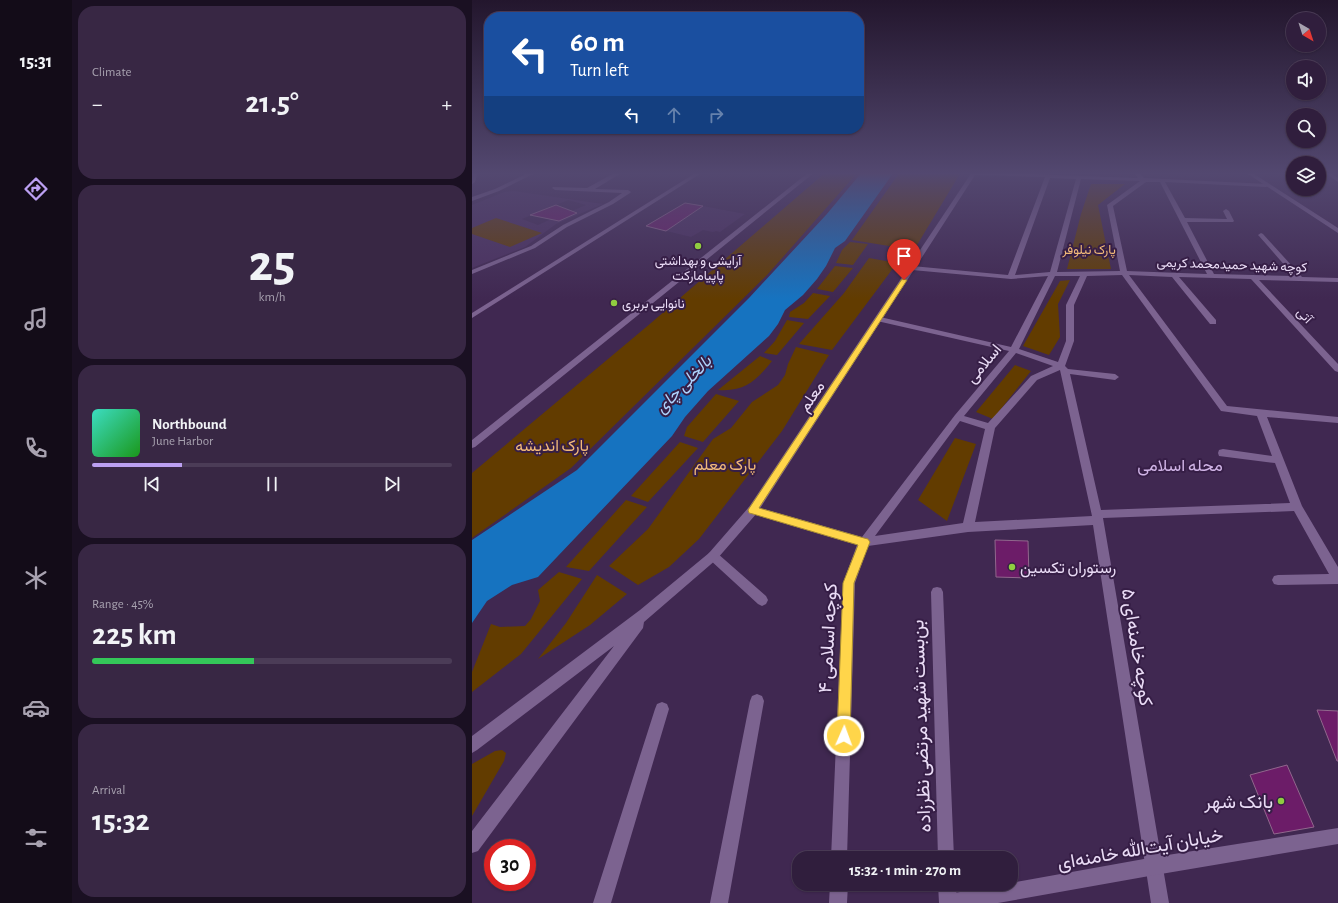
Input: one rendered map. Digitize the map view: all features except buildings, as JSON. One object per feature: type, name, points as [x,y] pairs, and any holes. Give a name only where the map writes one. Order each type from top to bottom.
[{"type":"street","points":[[472,272],[533,247],[565,226],[589,214]]},
{"type":"street","points":[[472,316],[634,214]]},
{"type":"street","points":[[472,445],[760,214]]},
{"type":"street","name":"معلم","points":[[645,614],[713,556],[753,510],[948,214]]},
{"type":"street","points":[[1011,277],[1034,214]]},
{"type":"street","name":"اسلامی","points":[[864,542],[958,417],[1014,350],[1053,274],[1069,214]]},
{"type":"street","points":[[1112,214],[1124,273],[1224,409],[1338,420]]},
{"type":"street","points":[[1179,214],[1212,276]]},
{"type":"street","points":[[1182,220],[1231,221],[1228,214]]},
{"type":"street","points":[[1312,214],[1338,231]]},
{"type":"street","points":[[1261,235],[1300,279]]},
{"type":"street","name":"کوچه شهید حمیدمحمد کریمی","points":[[912,268],[1011,277],[1053,274],[1124,273],[1338,280]]},
{"type":"street","points":[[1063,368],[1070,341],[1070,305],[1084,274]]},
{"type":"street","points":[[1174,275],[1213,322]]},
{"type":"street","name":"آتی","points":[[1254,278],[1338,369]]},
{"type":"street","points":[[880,319],[1014,350],[1063,368],[1114,377]]},
{"type":"street","points":[[968,527],[990,427],[1034,378],[1063,368]]},
{"type":"street","name":"کوچه خامنه‌ای ۵","points":[[1063,368],[1097,517],[1160,903]]},
{"type":"street","points":[[1262,413],[1297,507],[1338,578],[1278,580]]},
{"type":"street","points":[[958,417],[990,427]]},
{"type":"street","points":[[1223,453],[1279,460]]},
{"type":"street","points":[[753,510],[864,542],[968,527],[1097,517],[1297,507]]},
{"type":"street","name":"کوچه اسلامی ۴","points":[[839,851],[849,583],[864,542]]},
{"type":"street","points":[[713,556],[762,600]]},
{"type":"street","name":"بن‌بست شهید مرتضی نظرزاده","points":[[937,592],[946,851]]},
{"type":"street","points":[[472,745],[645,614]]},
{"type":"street","points":[[472,845],[645,614]]},
{"type":"street","points":[[719,903],[756,701]]},
{"type":"street","points":[[602,903],[662,710]]},
{"type":"street","name":"خیابان آیت‌الله خامنه‌ای","points":[[949,903],[1155,866],[1338,836]]},
{"type":"street","points":[[838,903],[839,891]]},
{"type":"street","points":[[948,891],[949,903]]},
{"type":"shaded area","points":[[472,214],[534,214],[522,219],[538,225],[551,219],[559,221],[574,214],[579,214],[556,224],[525,247],[472,268]]},
{"type":"shaded area","points":[[666,214],[745,214],[720,232],[703,230],[691,237],[646,226]]},
{"type":"green space","name":"پارک اندیشه","points":[[777,214],[821,214],[768,274],[571,468],[472,538],[472,473],[651,323]]},
{"type":"green space","points":[[870,214],[936,214],[914,250],[852,240]]},
{"type":"green space","name":"پارک نیلوفر","points":[[1081,214],[1100,214],[1111,269],[1067,269]]},
{"type":"green space","points":[[496,218],[542,233],[510,247],[472,234],[472,228]]},
{"type":"green space","points":[[850,242],[868,244],[853,265],[836,263],[842,250]]},
{"type":"green space","points":[[869,258],[897,263],[832,350],[799,344],[844,293]]},
{"type":"green space","points":[[835,266],[853,268],[833,292],[817,289]]},
{"type":"green space","name":"پارک نیلوفر","points":[[1070,280],[1058,304],[1060,337],[1049,355],[1023,346],[1060,281]]},
{"type":"green space","points":[[813,293],[830,296],[808,319],[789,317],[790,312],[804,303]]},
{"type":"green space","points":[[787,320],[804,323],[777,355],[764,353],[775,341]]},
{"type":"green space","name":"پارک معلم","points":[[796,347],[829,355],[782,431],[699,539],[669,567],[638,585],[609,566],[648,529],[713,439],[731,428],[752,402],[778,385],[785,375],[788,364]]},
{"type":"green space","points":[[760,356],[772,361],[761,374],[749,384],[736,389],[718,390]]},
{"type":"green space","points":[[1015,365],[1031,371],[993,419],[976,412]]},
{"type":"green space","name":"پارک معلم","points":[[716,394],[739,401],[703,442],[684,436],[687,427]]},
{"type":"green space","points":[[955,438],[976,444],[947,521],[918,500]]},
{"type":"green space","name":"پارک معلم","points":[[680,442],[698,448],[648,502],[631,496]]},
{"type":"green space","points":[[626,500],[647,507],[589,571],[566,567]]},
{"type":"green space","points":[[559,572],[582,579],[521,654],[472,692],[472,672],[491,624],[500,627],[525,626],[531,619],[540,601],[538,590]]},
{"type":"green space","points":[[597,575],[627,594],[590,625],[538,659],[566,623]]},
{"type":"green space","points":[[502,750],[506,753],[504,761],[472,816],[472,764],[495,751]]},
{"type":"water","name":"بالخلی چای","points":[[864,214],[845,241],[835,248],[826,266],[817,279],[803,295],[785,310],[778,324],[769,336],[708,391],[685,417],[672,436],[538,577],[512,585],[487,601],[472,623],[472,540],[577,470],[749,298],[826,215]]},
{"type":"place","name":"آرایشی و بهداشتی پاپیامارکت","points":[[698,246]]},
{"type":"place","name":"نانوایی بربری","points":[[614,303]]},
{"type":"place","name":"رستوران تکسین","points":[[1012,567]]},
{"type":"place","name":"بانک شهر","points":[[1281,801]]},
{"type":"district","name":"محله اسلامی","points":[[1180,465]]},
{"type":"route","points":[[844,736],[849,583],[864,542],[753,510],[880,319],[904,280]]}]
